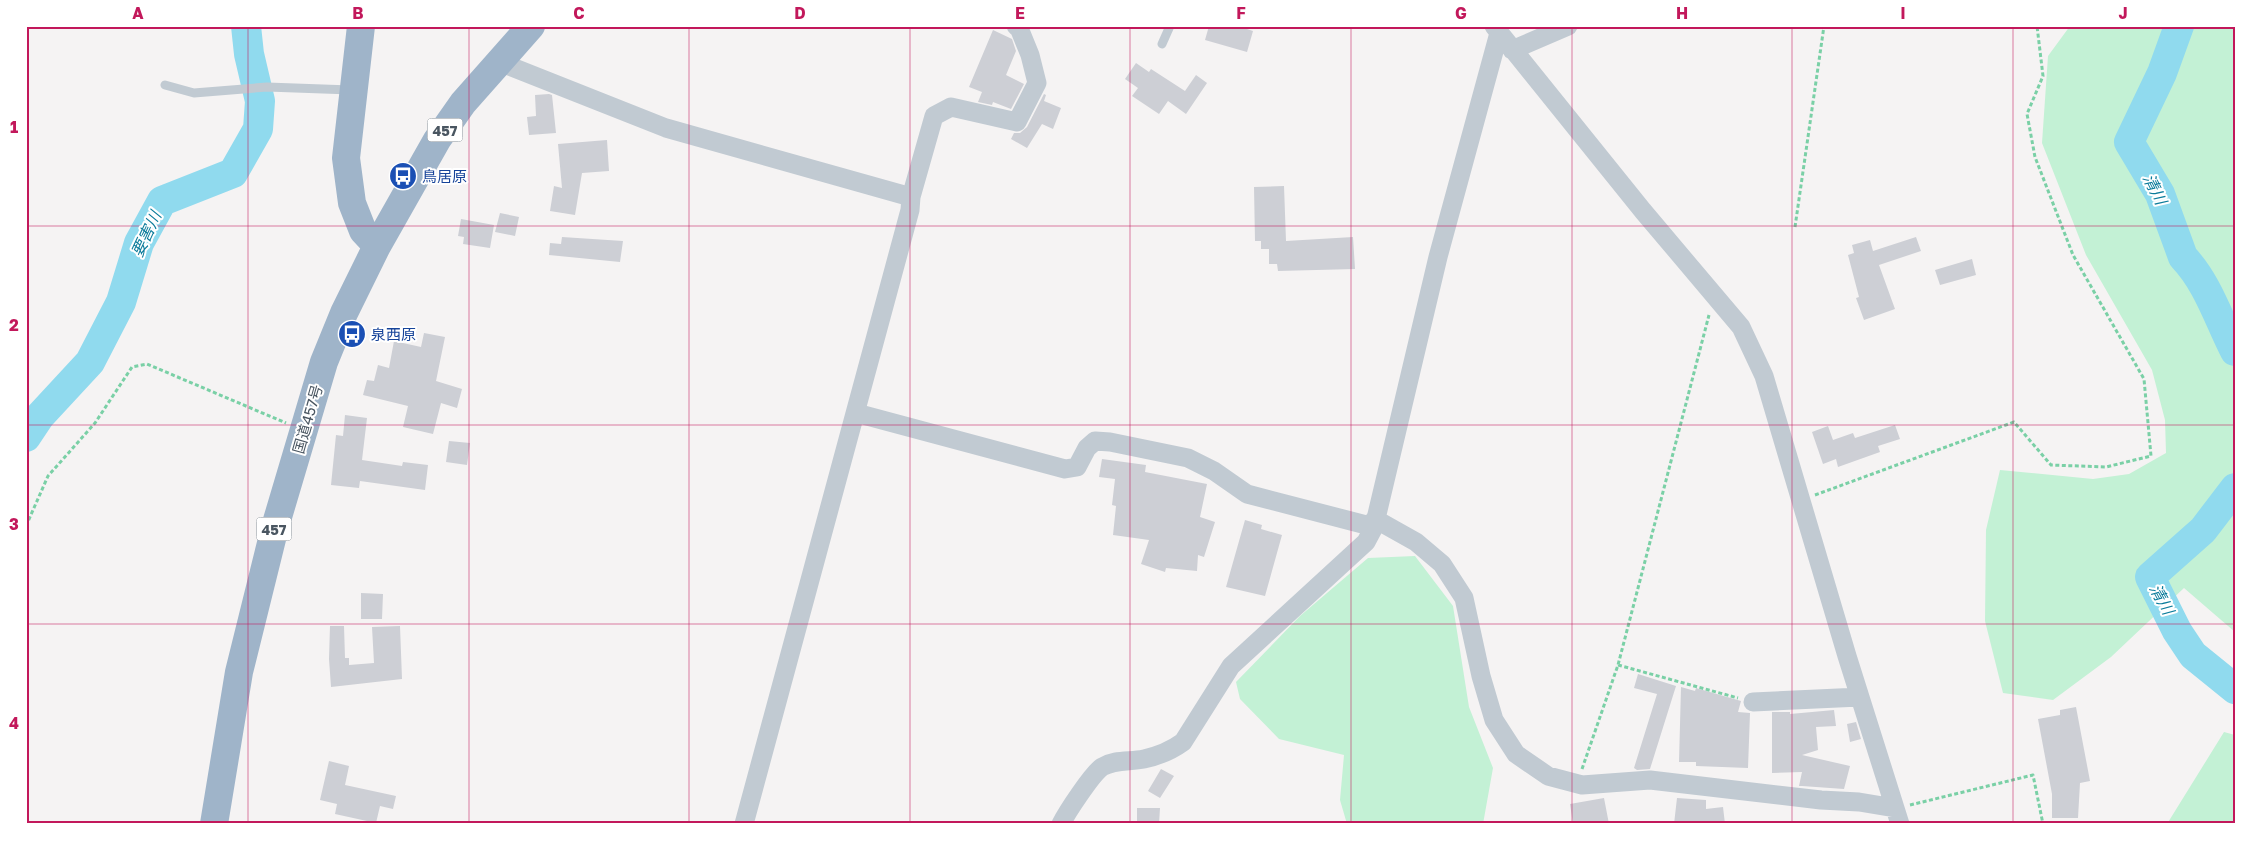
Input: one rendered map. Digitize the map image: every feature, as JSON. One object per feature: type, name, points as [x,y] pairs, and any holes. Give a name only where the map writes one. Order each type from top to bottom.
[{"type":"highway","points":[[361,26],[347,143],[348,177],[352,203],[363,231],[377,246]]},
{"type":"highway","name":"457","points":[[377,246],[437,140],[464,103],[531,26]]},
{"type":"highway","name":"国道457号","points":[[214,824],[239,672],[275,527],[330,346],[377,246]]},
{"type":"street","points":[[744,824],[856,413],[910,210],[911,197],[934,116],[951,107],[1017,122],[1037,83],[1030,55],[1019,28],[1016,26]]},
{"type":"street","points":[[1512,50],[1568,26]]},
{"type":"street","points":[[1496,30],[1740,326],[1764,376],[1860,697],[1898,816]]},
{"type":"street","points":[[1060,824],[1068,810],[1101,768],[1117,762],[1144,759],[1172,750],[1183,742],[1231,666],[1352,557],[1366,542],[1374,523],[1438,257],[1496,30]]},
{"type":"street","points":[[499,62],[666,128],[911,197]]},
{"type":"street","points":[[856,413],[1065,469],[1077,467],[1087,448],[1095,441],[1110,442],[1188,458],[1214,471],[1247,494],[1374,523],[1416,542],[1442,564],[1464,598],[1481,676],[1494,720],[1516,754],[1548,776],[1582,785],[1650,780],[1821,800],[1859,802],[1898,816]]},
{"type":"street","points":[[1753,702],[1860,697]]},
{"type":"lane","points":[[1162,44],[1170,26]]},
{"type":"lane","points":[[165,85],[194,93],[267,86],[353,90]]},
{"type":"path","points":[[1794,227],[1824,26]]},
{"type":"path","points":[[1801,501],[2014,422],[2051,465],[2106,467],[2151,456],[2144,379],[2074,255],[2035,157],[2026,114],[2043,76],[2037,26]]},
{"type":"path","points":[[1577,784],[1618,665],[1714,295]]},
{"type":"path","points":[[26,526],[48,476],[95,424],[132,367],[139,364],[147,364],[303,430]]},
{"type":"path","points":[[1618,665],[1753,702]]},
{"type":"path","points":[[1898,816],[2033,775],[2043,824]]},
{"type":"green space","points":[[2070,26],[2235,26],[2235,632],[2184,588],[2111,657],[2053,700],[2003,693],[1985,621],[1986,530],[2000,470],[2093,479],[2129,474],[2166,453],[2165,420],[2152,370],[2086,255],[2042,143],[2048,56]]},
{"type":"green space","points":[[1415,556],[1453,606],[1469,707],[1493,768],[1483,824],[1347,824],[1340,800],[1344,755],[1279,739],[1240,699],[1236,682],[1300,616],[1368,558]]},
{"type":"green space","points":[[2224,732],[2235,735],[2235,824],[2167,824]]},
{"type":"building","points":[[1209,26],[1238,26],[1253,31],[1247,52],[1205,40]]},
{"type":"building","points":[[993,30],[1012,39],[1016,51],[1006,75],[1024,84],[1011,109],[993,102],[992,105],[978,102],[982,92],[969,87]]},
{"type":"building","points":[[1136,63],[1149,72],[1151,69],[1185,91],[1196,75],[1207,83],[1186,114],[1168,101],[1159,114],[1132,96],[1138,88],[1125,79]]},
{"type":"building","points":[[1044,94],[1046,95],[1044,101],[1061,108],[1053,129],[1042,124],[1027,148],[1011,139],[1014,133],[1020,133],[1027,127]]},
{"type":"building","points":[[535,95],[552,95],[556,133],[529,135],[527,117],[536,116]]},
{"type":"building","points":[[607,140],[609,171],[582,173],[575,215],[550,211],[554,186],[562,188],[558,144]]},
{"type":"building","points":[[1284,186],[1286,241],[1353,237],[1355,269],[1278,271],[1277,264],[1269,264],[1269,249],[1261,249],[1261,241],[1255,241],[1254,187]]},
{"type":"building","points":[[500,213],[519,217],[515,236],[495,232]]},
{"type":"building","points":[[461,219],[494,225],[490,248],[463,244],[464,237],[458,236]]},
{"type":"building","points":[[562,237],[623,241],[620,262],[549,255],[550,243],[561,244]]},
{"type":"building","points":[[1916,237],[1921,251],[1879,265],[1895,309],[1864,320],[1856,298],[1859,297],[1848,255],[1854,253],[1852,245],[1870,240],[1873,251]]},
{"type":"building","points":[[1972,259],[1976,275],[1940,285],[1935,270]]},
{"type":"building","points":[[424,333],[445,337],[436,381],[462,389],[457,408],[441,403],[433,434],[403,427],[408,406],[363,395],[367,380],[374,381],[378,365],[389,368],[394,341],[421,347]]},
{"type":"building","points":[[345,415],[367,418],[362,460],[402,466],[403,462],[428,465],[425,490],[360,481],[359,488],[331,485],[336,435],[343,436]]},
{"type":"building","points":[[1895,425],[1900,439],[1878,446],[1880,452],[1838,467],[1836,459],[1823,464],[1812,432],[1828,426],[1833,440],[1853,433],[1855,438]]},
{"type":"building","points":[[449,441],[470,443],[467,465],[446,462]]},
{"type":"building","points":[[1102,459],[1146,465],[1145,472],[1207,484],[1200,517],[1215,522],[1204,557],[1198,555],[1197,571],[1166,568],[1165,572],[1141,564],[1149,540],[1113,535],[1116,506],[1112,505],[1115,479],[1099,477]]},
{"type":"building","points":[[1245,520],[1262,525],[1261,529],[1282,535],[1265,596],[1226,587]]},
{"type":"building","points":[[361,593],[383,594],[382,619],[361,619]]},
{"type":"building","points":[[330,626],[344,626],[345,658],[349,658],[349,665],[374,663],[372,627],[400,626],[402,679],[331,687],[329,659]]},
{"type":"building","points":[[1638,674],[1676,686],[1650,769],[1637,770],[1634,768],[1657,694],[1634,688]]},
{"type":"building","points":[[1681,687],[1695,691],[1696,688],[1741,701],[1738,712],[1750,713],[1748,768],[1696,766],[1696,762],[1679,762]]},
{"type":"building","points":[[2076,707],[2090,781],[2080,783],[2078,818],[2052,818],[2052,794],[2038,719],[2060,715],[2060,710]]},
{"type":"building","points":[[1834,710],[1836,726],[1816,727],[1818,750],[1802,755],[1850,766],[1844,789],[1799,786],[1802,772],[1772,773],[1772,712],[1790,712],[1790,714]]},
{"type":"building","points":[[1856,722],[1861,739],[1850,742],[1847,724]]},
{"type":"building","points":[[329,761],[349,766],[345,785],[396,796],[393,809],[380,806],[376,823],[335,814],[337,804],[320,800]]},
{"type":"building","points":[[1161,769],[1174,776],[1160,798],[1148,791]]},
{"type":"building","points":[[1604,798],[1609,824],[1573,824],[1570,804]]},
{"type":"building","points":[[1677,798],[1706,800],[1706,809],[1723,807],[1725,824],[1674,824]]},
{"type":"building","points":[[1137,808],[1160,808],[1159,824],[1137,824]]},
{"type":"waterway","name":"要害川","points":[[26,437],[40,416],[90,362],[121,302],[139,243],[162,201],[233,173],[258,129],[260,101],[249,54],[246,26]]},
{"type":"waterway","name":"清川","points":[[2179,26],[2162,73],[2129,142],[2160,194],[2183,257],[2192,267],[2206,290],[2235,351]]},
{"type":"waterway","name":"清川","points":[[2235,488],[2203,530],[2150,577],[2177,631],[2193,655],[2235,689]]},
{"type":"place","name":"鳥居原","points":[[403,176]]},
{"type":"place","name":"泉西原","points":[[352,334]]}]
